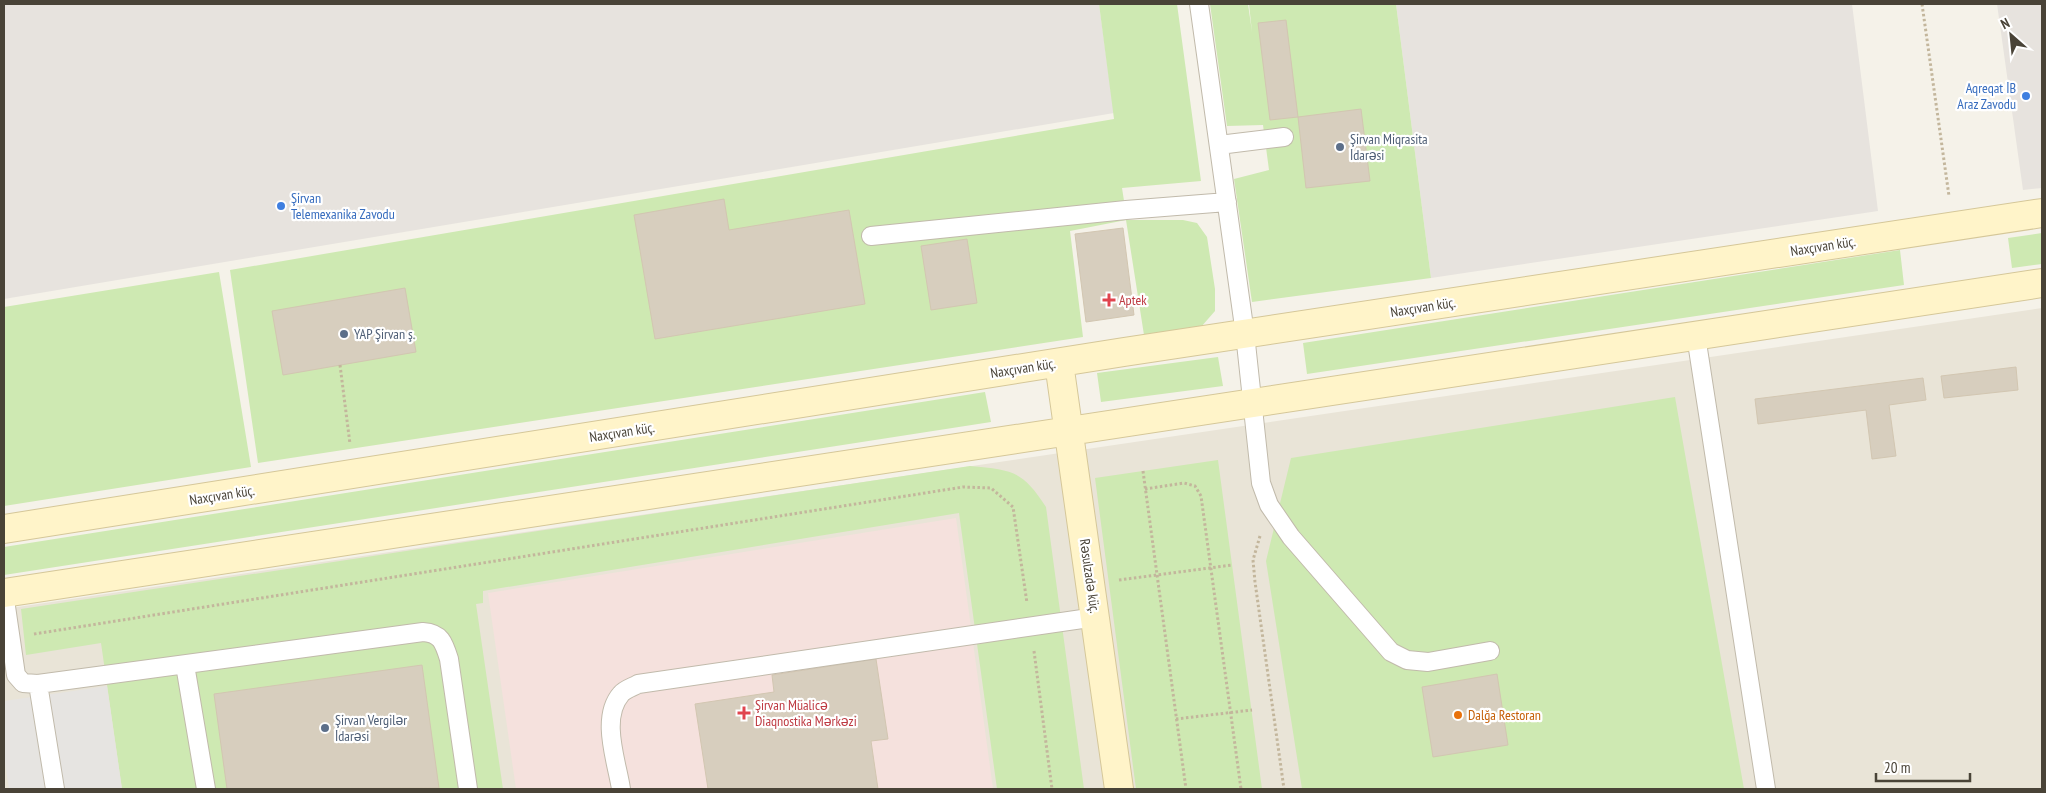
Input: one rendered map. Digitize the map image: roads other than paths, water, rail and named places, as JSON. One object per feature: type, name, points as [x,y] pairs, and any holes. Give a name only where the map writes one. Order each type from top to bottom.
[{"type":"main road","name":"Naxçıvan küç.","points":[[4,530],[1060,362],[2042,214]]},
{"type":"main road","points":[[4,593],[1253,402],[2042,284]]},
{"type":"main road","name":"Rəsulzadə küç.","points":[[1060,362],[1118,789]]},
{"type":"lane","points":[[1199,4],[1245,334],[1261,483],[1269,505],[1291,537],[1391,652],[1407,660],[1428,662],[1490,651]]},
{"type":"lane","points":[[1219,145],[1284,137]]},
{"type":"lane","points":[[871,236],[1126,210],[1227,202]]},
{"type":"lane","points":[[1696,336],[1766,789]]},
{"type":"lane","points":[[4,593],[16,675],[23,683],[38,684],[423,632],[434,633],[444,642],[449,659],[468,789]]},
{"type":"lane","points":[[621,789],[611,725],[614,705],[622,692],[638,684],[1096,617]]},
{"type":"lane","points":[[185,665],[206,789]]},
{"type":"lane","points":[[38,684],[55,789]]},
{"type":"place","name":"Aqreqat İB Araz Zavodu","points":[[2026,96]]},
{"type":"place","name":"Şirvan Miqrasita İdarəsi","points":[[1340,147]]},
{"type":"place","name":"Şirvan Telemexanika Zavodu","points":[[281,206]]},
{"type":"place","name":"Aptek","points":[[1109,300]]},
{"type":"place","name":"YAP Şirvan ş.","points":[[344,334]]},
{"type":"place","name":"Şirvan Müalicə Diaqnostika Mərkəzi","points":[[744,713]]},
{"type":"place","name":"Dalğa Restoran","points":[[1458,715]]},
{"type":"place","name":"Şirvan Vergilər İdarəsi","points":[[325,728]]}]
